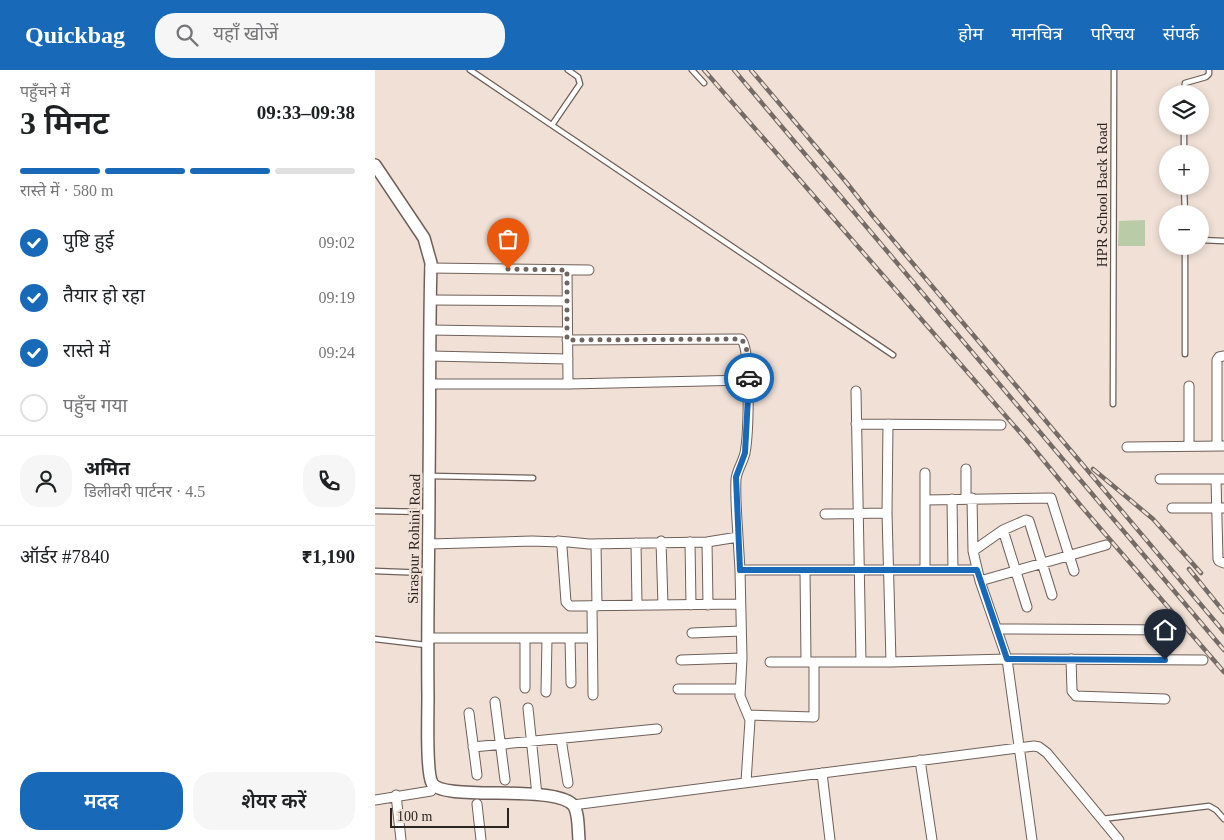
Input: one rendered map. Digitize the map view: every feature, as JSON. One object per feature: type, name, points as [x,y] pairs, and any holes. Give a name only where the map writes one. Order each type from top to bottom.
[{"type":"street","name":"Siraspur Rohini Road","points":[[375,165],[424,238],[429,250],[431,268],[428,642],[429,761],[432,783],[446,790],[556,797],[573,805]]},
{"type":"street","points":[[431,268],[589,270]]},
{"type":"street","points":[[567,270],[568,384]]},
{"type":"street","points":[[430,300],[567,301]]},
{"type":"street","points":[[430,330],[567,336],[741,339],[744,342],[749,380],[745,453],[736,477],[742,658],[740,698],[750,720],[746,782]]},
{"type":"street","points":[[430,356],[568,359]]},
{"type":"street","points":[[1127,447],[1220,446],[1217,360],[1219,357],[1224,356]]},
{"type":"street","points":[[430,384],[568,384],[749,380]]},
{"type":"street","points":[[1189,386],[1189,446]]},
{"type":"street","points":[[856,391],[861,662]]},
{"type":"street","points":[[856,424],[1001,425]]},
{"type":"street","points":[[888,424],[887,513],[891,662]]},
{"type":"street","points":[[966,469],[973,551],[980,581],[1007,659],[1032,840]]},
{"type":"street","points":[[925,473],[925,570]]},
{"type":"street","points":[[1160,480],[1220,479],[1219,561],[1224,564]]},
{"type":"street","points":[[925,500],[1051,498],[1074,571]]},
{"type":"street","points":[[952,499],[953,570]]},
{"type":"street","points":[[1172,508],[1220,508]]},
{"type":"street","points":[[825,514],[887,513]]},
{"type":"street","points":[[973,551],[1003,530],[1026,520],[1029,521],[1052,595]]},
{"type":"street","points":[[1003,530],[1027,607]]},
{"type":"street","points":[[429,544],[558,541],[595,544],[661,541],[707,542],[738,537]]},
{"type":"street","points":[[558,541],[563,547],[567,604],[570,606],[740,604]]},
{"type":"street","points":[[661,541],[663,605]]},
{"type":"street","points":[[690,542],[691,605]]},
{"type":"street","points":[[707,542],[708,605]]},
{"type":"street","points":[[636,543],[637,605]]},
{"type":"street","points":[[593,696],[592,638],[595,544]]},
{"type":"street","points":[[980,581],[1106,545]]},
{"type":"street","points":[[740,570],[977,570]]},
{"type":"street","points":[[749,715],[814,717],[805,570]]},
{"type":"street","points":[[997,629],[1177,630]]},
{"type":"street","points":[[692,633],[741,631]]},
{"type":"street","points":[[428,642],[525,638],[592,638]]},
{"type":"street","points":[[525,638],[525,688]]},
{"type":"street","points":[[546,692],[547,638]]},
{"type":"street","points":[[571,638],[571,683]]},
{"type":"street","points":[[681,660],[742,658]]},
{"type":"street","points":[[770,662],[891,662],[1007,659],[1203,660]]},
{"type":"street","points":[[1071,659],[1072,691],[1076,696],[1165,699]]},
{"type":"street","points":[[679,689],[740,690]]},
{"type":"street","points":[[495,702],[505,780]]},
{"type":"street","points":[[527,708],[537,795]]},
{"type":"street","points":[[469,713],[477,775]]},
{"type":"street","points":[[473,748],[657,729]]},
{"type":"street","points":[[561,739],[568,783]]},
{"type":"street","points":[[579,840],[573,805],[1034,746],[1043,750],[1119,840]]},
{"type":"street","points":[[920,760],[932,840]]},
{"type":"street","points":[[822,773],[829,840]]},
{"type":"street","points":[[375,800],[431,791]]},
{"type":"street","points":[[396,796],[401,840]]},
{"type":"street","points":[[477,804],[481,840]]},
{"type":"lane","points":[[469,70],[893,355]]},
{"type":"lane","points":[[552,126],[579,84],[579,78],[568,70]]},
{"type":"lane","points":[[692,70],[704,83]]},
{"type":"lane","name":"HPR School Back Road","points":[[1113,404],[1114,70]]},
{"type":"lane","points":[[1185,85],[1185,83],[1207,77],[1209,70]]},
{"type":"lane","points":[[1209,240],[1224,241]]},
{"type":"lane","points":[[1185,255],[1185,354]]},
{"type":"lane","points":[[429,476],[533,478]]},
{"type":"lane","points":[[375,511],[429,512]]},
{"type":"lane","points":[[375,571],[429,573]]},
{"type":"lane","points":[[375,639],[428,642]]},
{"type":"lane","points":[[1102,819],[1209,806],[1216,810],[1224,819]]},
{"type":"green space","points":[[1145,220],[1145,246],[1118,246],[1119,221]]},
{"type":"railway","points":[[704,70],[1031,445],[1224,672]]},
{"type":"railway","points":[[734,70],[1224,650]]},
{"type":"railway","points":[[751,70],[1224,632]]},
{"type":"railway","points":[[1093,469],[1153,519],[1201,573]]},
{"type":"railway","points":[[1189,569],[1224,612]]},
{"type":"way so far","points":[[508,269],[567,270],[567,340],[741,339],[746,347],[749,378]]},
{"type":"route","points":[[749,378],[745,453],[736,477],[740,570],[977,570],[1007,659],[1165,660]]}]
